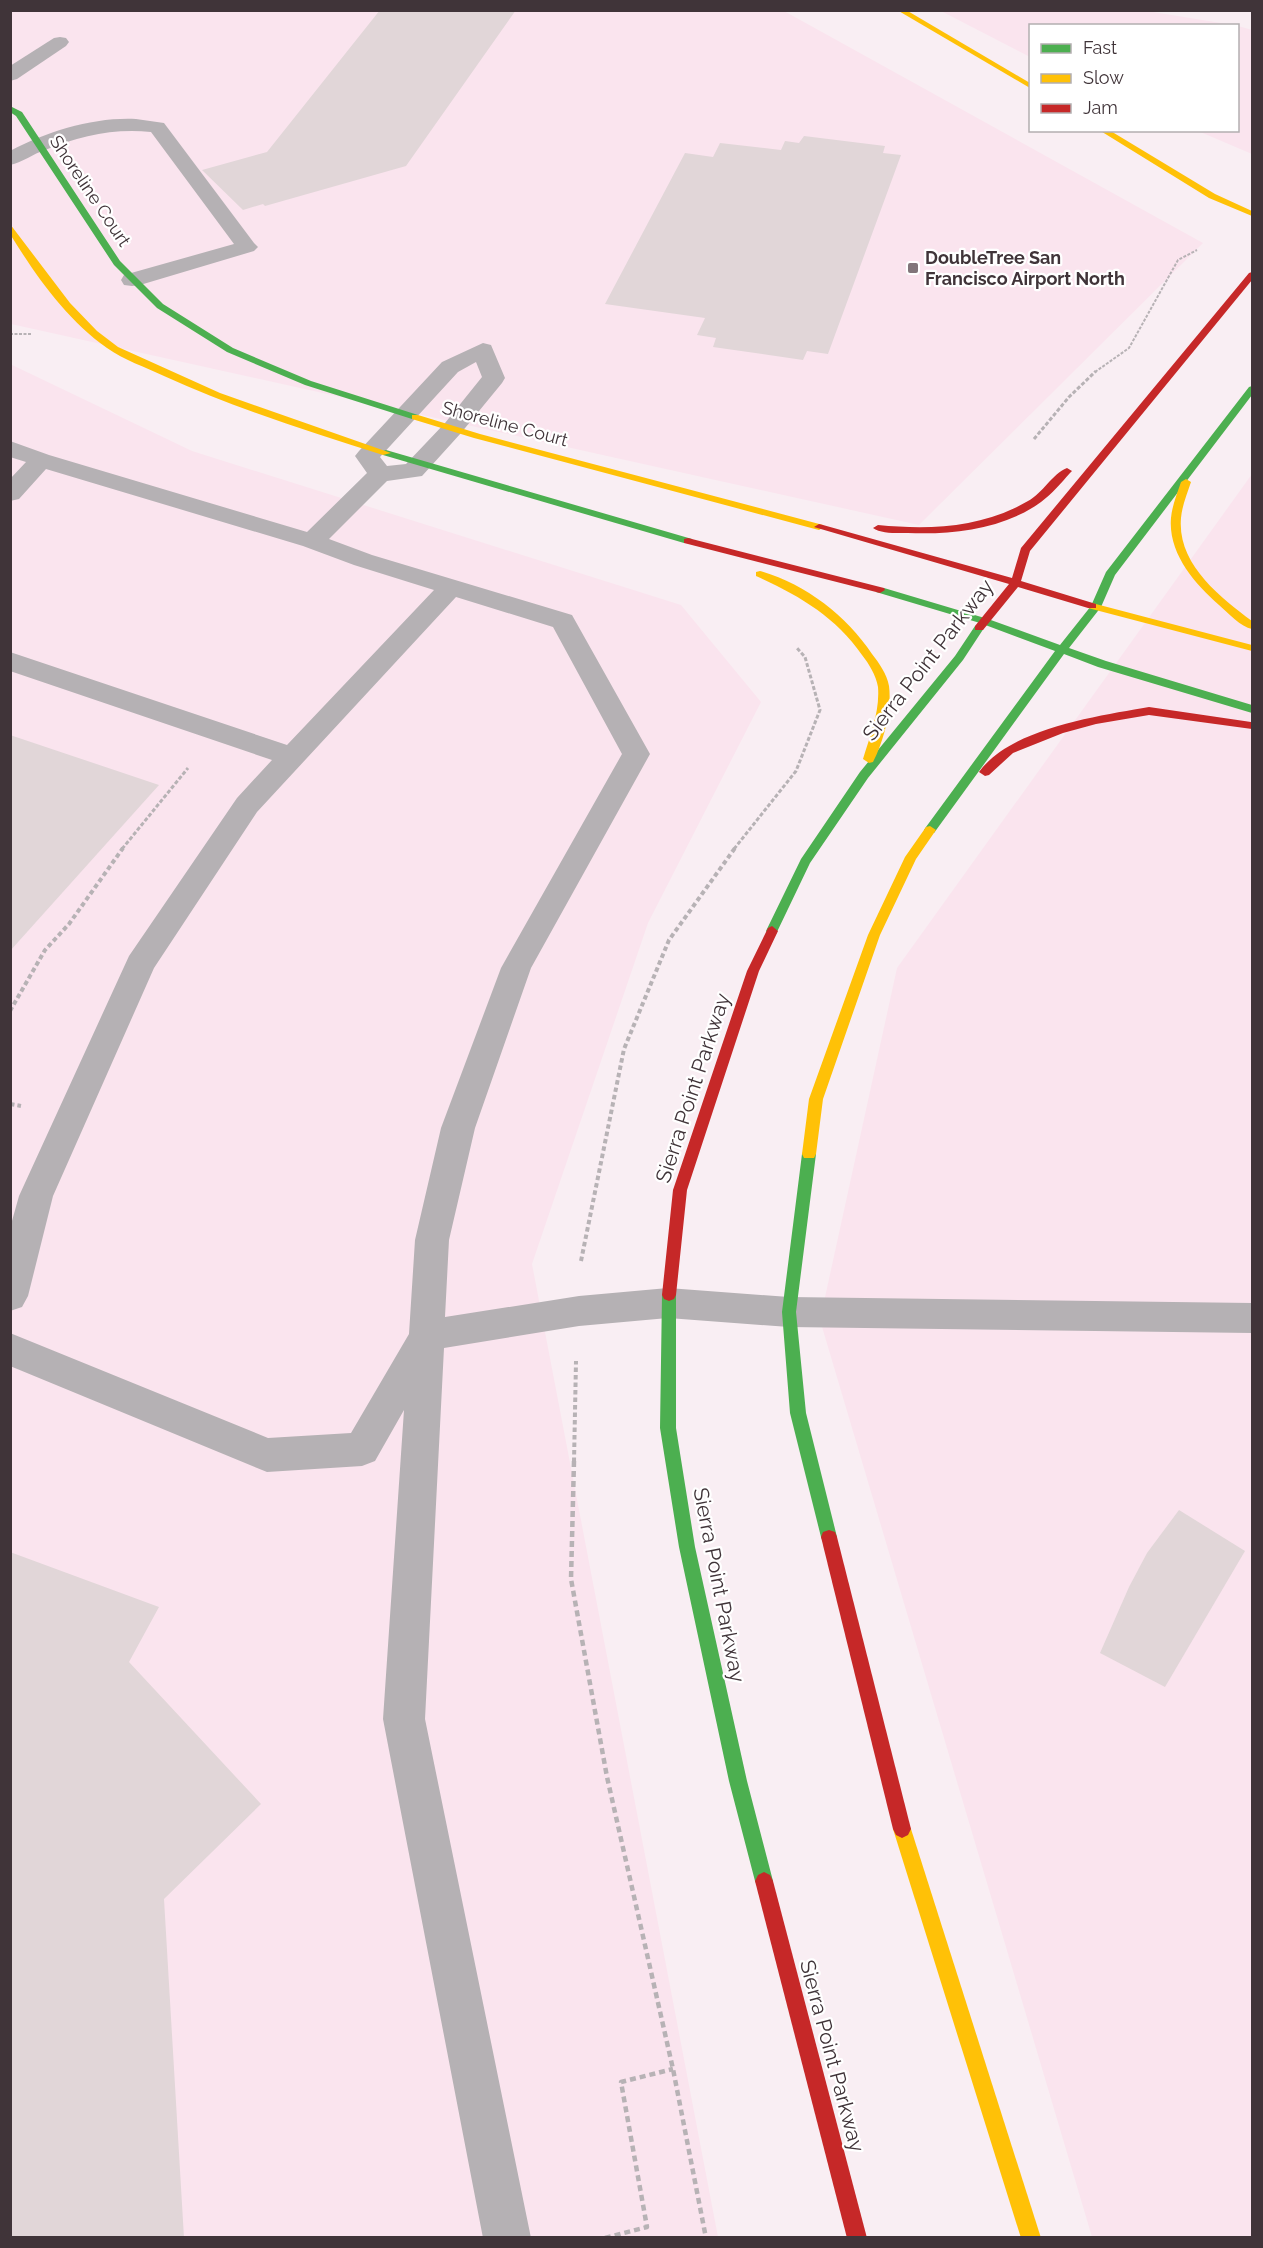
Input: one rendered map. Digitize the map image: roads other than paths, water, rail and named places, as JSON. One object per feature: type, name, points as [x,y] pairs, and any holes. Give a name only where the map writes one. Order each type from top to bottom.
[{"type":"main road","points":[[900,10],[1029,85]]},
{"type":"main road","name":"Shoreline Court","points":[[10,108],[19,114],[117,263],[132,280],[160,306],[230,350],[308,383],[453,428],[734,503],[955,564],[1096,607],[1252,648]]},
{"type":"main road","points":[[1106,132],[1212,196],[1252,214]]},
{"type":"main road","points":[[10,226],[35,267],[56,295],[110,346],[200,389],[273,417],[376,462]]},
{"type":"main road","name":"Sierra Point Parkway","points":[[857,2238],[738,1781],[687,1547],[668,1428],[668,1303],[680,1190],[753,971],[805,862],[864,775],[959,658],[984,621],[1015,584],[1025,550],[1252,275]]},
{"type":"main road","points":[[1092,447],[1140,394],[1164,381]]},
{"type":"main road","points":[[1031,2238],[899,1821],[798,1413],[789,1312],[816,1099],[874,935],[911,857],[1061,650],[1096,607],[1110,574],[1252,389]]},
{"type":"main road","points":[[734,503],[892,531],[934,531],[991,520],[1034,503],[1075,463]]},
{"type":"main road","points":[[421,464],[658,533],[856,583],[984,621],[1061,650],[1252,709]]},
{"type":"main road","points":[[1188,472],[1176,527],[1192,571],[1227,609],[1252,626]]},
{"type":"main road","points":[[658,533],[793,588],[830,609],[858,636],[882,679],[882,717],[864,775]]},
{"type":"main road","points":[[911,857],[975,782],[1009,750],[1059,730],[1096,720],[1149,711],[1252,727]]},
{"type":"lane","points":[[10,75],[60,42]]},
{"type":"lane","points":[[10,159],[37,143],[124,124],[157,127],[247,247],[132,280]]},
{"type":"lane","points":[[124,144],[136,141],[157,127]]},
{"type":"lane","points":[[10,170],[70,157]]},
{"type":"lane","points":[[312,541],[376,462],[405,414],[450,366],[483,350],[494,378],[421,464],[413,471],[376,462]]},
{"type":"lane","points":[[10,448],[41,460],[312,541],[363,560],[563,621],[636,754],[512,979],[458,1128],[432,1240],[404,1719],[507,2238]]},
{"type":"lane","points":[[10,494],[41,460]]},
{"type":"lane","points":[[10,1296],[36,1196],[140,964],[247,805],[451,587]]},
{"type":"lane","points":[[10,661],[292,757]]},
{"type":"lane","points":[[427,1335],[579,1311],[668,1303],[789,1312],[1252,1318]]},
{"type":"lane","points":[[10,1349],[267,1455],[362,1449],[427,1335]]},
{"type":"place","name":"DoubleTree San Francisco Airport North","points":[[913,268]]}]
